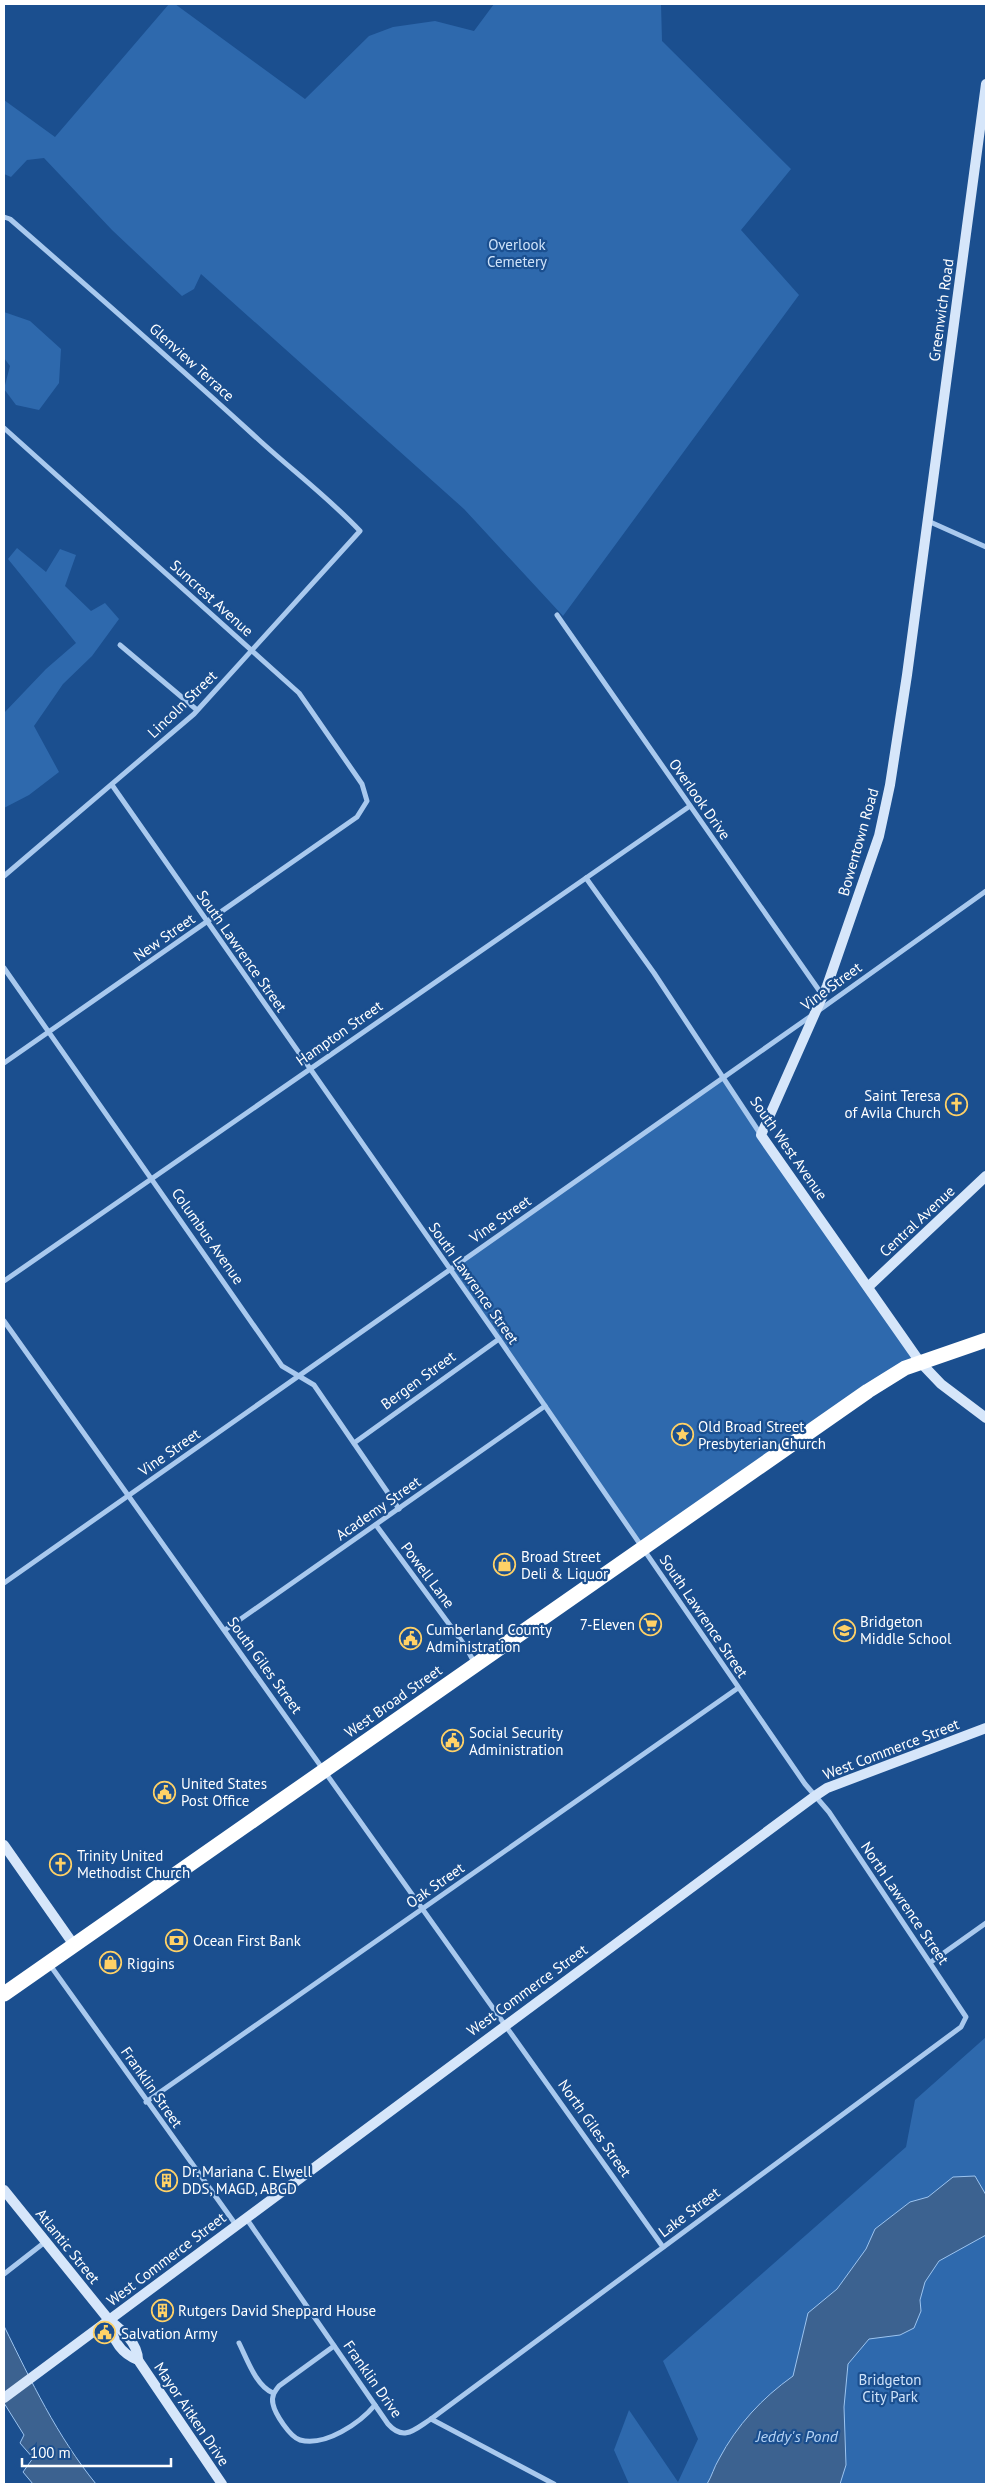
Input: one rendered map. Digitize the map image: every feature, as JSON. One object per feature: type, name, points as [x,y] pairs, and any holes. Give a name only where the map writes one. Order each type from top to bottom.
[{"type":"highway","name":"West Broad Street","points":[[4,1994],[868,1391],[905,1368],[986,1340]]},
{"type":"main road","name":"Greenwich Road","points":[[925,540],[986,84]]},
{"type":"main road","name":"Bowentown Road","points":[[761,1135],[767,1116],[823,996],[878,836],[896,748],[925,540]]},
{"type":"main road","name":"South West Avenue","points":[[761,1135],[920,1362],[941,1384],[986,1418]]},
{"type":"main road","name":"Central Avenue","points":[[868,1287],[986,1176]]},
{"type":"main road","name":"West Commerce Street","points":[[4,2398],[815,1796],[827,1788],[986,1728]]},
{"type":"main road","points":[[4,1846],[74,1945]]},
{"type":"main road","name":"Atlantic Street","points":[[4,2190],[109,2320]]},
{"type":"main road","name":"Mayor Aitken Drive","points":[[109,2320],[123,2331],[138,2352],[138,2360],[222,2484]]},
{"type":"street","name":"Glenview Terrace","points":[[4,217],[10,219],[175,361],[269,449],[330,501],[360,531]]},
{"type":"street","name":"Suncrest Avenue","points":[[4,428],[299,693],[362,784],[367,801],[362,811]]},
{"type":"street","points":[[928,521],[986,547]]},
{"type":"street","name":"Lincoln Street","points":[[4,876],[197,710],[360,531]]},
{"type":"street","name":"Overlook Drive","points":[[557,615],[823,996]]},
{"type":"street","points":[[120,645],[197,710]]},
{"type":"street","name":"South Lawrence Street","points":[[112,785],[499,1339],[738,1688],[815,1796]]},
{"type":"street","name":"Hampton Street","points":[[4,1281],[690,806]]},
{"type":"street","name":"New Street","points":[[4,1063],[208,922],[362,811]]},
{"type":"street","name":"South West Avenue","points":[[586,878],[654,973],[761,1135]]},
{"type":"street","name":"Vine Street","points":[[4,1583],[986,892]]},
{"type":"street","name":"Columbus Avenue","points":[[4,968],[282,1366],[314,1385],[399,1509]]},
{"type":"street","name":"South Giles Street","points":[[4,1321],[506,2024]]},
{"type":"street","name":"Bergen Street","points":[[354,1443],[499,1339]]},
{"type":"street","name":"Academy Street","points":[[225,1630],[545,1406]]},
{"type":"street","name":"Powell Lane","points":[[376,1525],[466,1647],[476,1665]]},
{"type":"street","name":"Oak Street","points":[[146,2102],[738,1688]]},
{"type":"street","name":"North Lawrence Street","points":[[815,1796],[829,1812],[965,2013],[966,2021],[962,2026]]},
{"type":"street","points":[[931,1962],[986,1923]]},
{"type":"street","name":"Franklin Street","points":[[49,1963],[146,2102],[236,2225]]},
{"type":"street","name":"North Giles Street","points":[[506,2024],[663,2247]]},
{"type":"street","name":"Lake Street","points":[[431,2419],[962,2026]]},
{"type":"street","name":"Franklin Drive","points":[[246,2218],[392,2428],[402,2434],[431,2419]]},
{"type":"street","points":[[4,2274],[46,2241]]},
{"type":"street","points":[[238,2343],[260,2382],[268,2391],[273,2393]]},
{"type":"street","points":[[334,2346],[279,2386],[273,2393],[273,2404],[293,2438],[318,2441],[340,2431],[375,2405]]},
{"type":"street","points":[[431,2419],[554,2484]]},
{"type":"green space","name":"Overlook Cemetery","points":[[169,4],[175,4],[305,99],[369,36],[393,27],[435,21],[474,31],[494,4],[661,4],[662,41],[791,169],[741,230],[799,295],[563,616],[464,509],[201,274],[194,289],[182,296],[112,230],[44,158],[27,160],[11,177],[4,174],[4,100],[55,137]]},
{"type":"green space","points":[[4,312],[30,321],[61,349],[59,383],[39,410],[16,405],[4,389],[10,366],[4,358]]},
{"type":"green space","points":[[17,548],[46,572],[60,549],[76,555],[65,586],[91,611],[105,603],[119,619],[92,656],[63,684],[34,726],[59,772],[29,795],[4,808],[4,713],[46,669],[76,643],[8,559]]},
{"type":"green space","points":[[724,1078],[920,1362],[643,1548],[450,1269]]},
{"type":"green space","name":"Bridgeton City Park","points":[[986,2037],[986,2484],[629,2484],[614,2450],[629,2410],[678,2482],[698,2439],[663,2361],[906,2147],[915,2100]]},
{"type":"water","name":"Jeddy's Pond","points":[[975,2176],[986,2195],[986,2235],[939,2261],[925,2282],[920,2300],[921,2311],[914,2328],[900,2335],[869,2339],[848,2364],[844,2407],[846,2465],[840,2484],[707,2484],[717,2462],[742,2424],[771,2393],[793,2376],[808,2313],[837,2289],[866,2249],[875,2229],[910,2202],[928,2197],[953,2177]]},
{"type":"water","points":[[4,2326],[57,2427],[96,2484],[33,2484],[23,2472],[33,2458],[20,2443],[24,2435],[4,2403]]},
{"type":"place","name":"Saint Teresa of Avila Church","points":[[957,1104]]},
{"type":"place","name":"Old Broad Street Presbyterian Church","points":[[682,1435]]},
{"type":"place","name":"Broad Street Deli & Liquor","points":[[505,1565]]},
{"type":"place","name":"7-Eleven","points":[[651,1624]]},
{"type":"place","name":"Bridgeton Middle School","points":[[844,1630]]},
{"type":"place","name":"Cumberland County Administration","points":[[410,1638]]},
{"type":"place","name":"Social Security Administration","points":[[453,1741]]},
{"type":"place","name":"United States Post Office","points":[[165,1792]]},
{"type":"place","name":"Trinity United Methodist Church","points":[[61,1864]]},
{"type":"place","name":"Ocean First Bank","points":[[177,1940]]},
{"type":"place","name":"Riggins","points":[[111,1963]]},
{"type":"place","name":"Dr. Mariana C. Elwell DDS, MAGD, ABGD","points":[[166,2180]]},
{"type":"place","name":"Rutgers David Sheppard House","points":[[162,2310]]},
{"type":"place","name":"Salvation Army","points":[[105,2333]]}]
